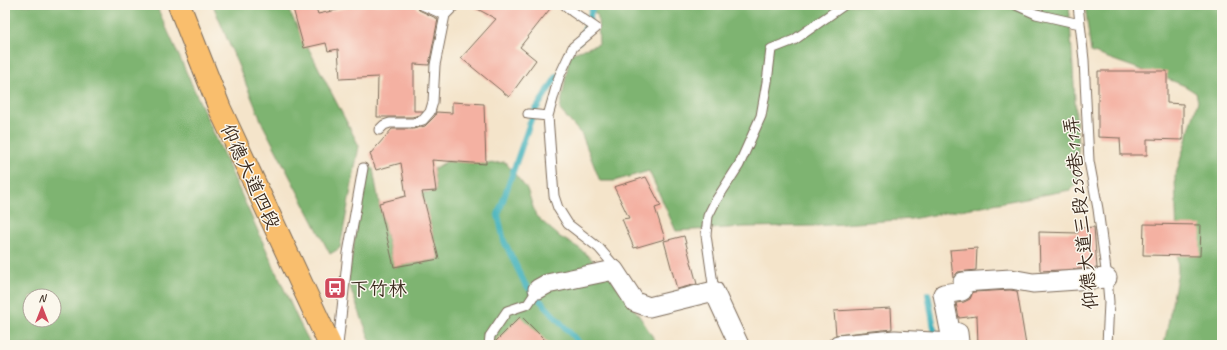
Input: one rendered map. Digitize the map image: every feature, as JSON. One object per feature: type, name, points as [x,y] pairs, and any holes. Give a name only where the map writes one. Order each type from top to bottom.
[{"type":"main road","name":"仰德大道四段","points":[[179,5],[220,109],[330,345]]},
{"type":"street","points":[[533,296],[547,284],[614,270],[634,302],[649,307],[714,291],[739,345]]},
{"type":"street","points":[[838,345],[895,340],[959,342],[958,333],[950,330],[943,294],[962,291],[964,282],[1011,279],[1033,283],[1108,278]]},
{"type":"lane","points":[[422,5],[446,15]]},
{"type":"lane","points":[[379,130],[384,125],[390,123],[413,123],[423,120],[430,112],[433,102],[435,65],[446,15],[455,5]]},
{"type":"lane","points":[[565,5],[596,28],[573,47],[559,77],[545,115],[554,196],[558,208],[568,224],[598,248],[619,271],[634,302]]},
{"type":"lane","points":[[714,291],[706,235],[708,216],[715,202],[739,165],[761,116],[771,50],[794,40],[844,5]]},
{"type":"lane","points":[[1016,5],[1036,14],[1080,24]]},
{"type":"lane","name":"仰德大道三段250巷11弄","points":[[1078,5],[1084,60],[1089,161],[1108,278],[1109,302],[1107,345]]},
{"type":"lane","points":[[528,114],[545,115]]},
{"type":"lane","points":[[338,345],[348,253],[363,168]]},
{"type":"lane","points":[[489,345],[490,336],[507,311],[533,296]]},
{"type":"green space","points":[[5,5],[156,5],[298,320],[311,345],[5,345]]},
{"type":"green space","points":[[213,5],[286,5],[359,146],[340,248],[330,254],[263,125]]},
{"type":"green space","points":[[588,5],[1069,5],[1079,181],[1070,190],[911,219],[815,226],[744,227],[676,231],[649,171],[614,181],[600,181],[582,135],[560,110],[570,54],[599,44],[598,16]]},
{"type":"green space","points":[[1085,5],[1222,5],[1222,345],[1164,345],[1178,272],[1175,177],[1198,101],[1196,93],[1173,81],[1091,52]]},
{"type":"green space","points":[[448,161],[486,164],[505,162],[527,189],[536,216],[560,237],[579,248],[605,271],[638,314],[658,345],[372,345],[348,282],[365,170],[368,164],[373,169],[379,203],[394,267],[439,259],[422,193],[436,191],[433,169]]},
{"type":"building","points":[[292,5],[315,5],[318,14],[360,5],[416,5],[419,10],[438,19],[429,65],[414,64],[414,111],[423,111],[420,115],[412,117],[377,117],[378,77],[340,79],[338,49],[328,51],[326,43],[304,48]]},
{"type":"building","points":[[470,5],[553,5],[520,47],[536,60],[509,97],[461,58],[496,19]]},
{"type":"building","points":[[1098,71],[1167,71],[1167,103],[1183,104],[1183,140],[1147,139],[1147,155],[1121,155],[1120,138],[1098,137]]},
{"type":"building","points":[[452,102],[484,104],[486,164],[432,160],[436,191],[422,192],[439,259],[394,267],[379,203],[406,196],[401,163],[376,170],[370,154],[392,129],[413,129],[425,126],[435,116],[436,112],[452,113]]},
{"type":"building","points":[[646,177],[661,206],[655,208],[665,239],[634,248],[622,219],[629,218],[614,187]]},
{"type":"building","points":[[1144,224],[1201,225],[1200,256],[1143,255]]},
{"type":"building","points":[[1094,227],[1097,268],[1040,271],[1039,232],[1078,233],[1079,228]]},
{"type":"building","points":[[684,236],[697,284],[677,289],[664,241]]},
{"type":"building","points":[[977,248],[976,270],[958,272],[953,278],[950,250]]},
{"type":"building","points":[[1017,291],[1026,345],[978,345],[977,316],[959,318],[956,303],[964,302],[970,299],[973,292]]},
{"type":"building","points":[[891,308],[892,329],[836,335],[834,311]]},
{"type":"building","points":[[521,316],[550,345],[495,345],[496,341]]},
{"type":"waterway","points":[[579,41],[588,23],[593,5]]},
{"type":"waterway","points":[[557,76],[533,114],[498,215],[504,241],[525,284],[581,345]]},
{"type":"waterway","points":[[928,294],[936,340]]},
{"type":"place","name":"下竹林","points":[[335,288]]}]
